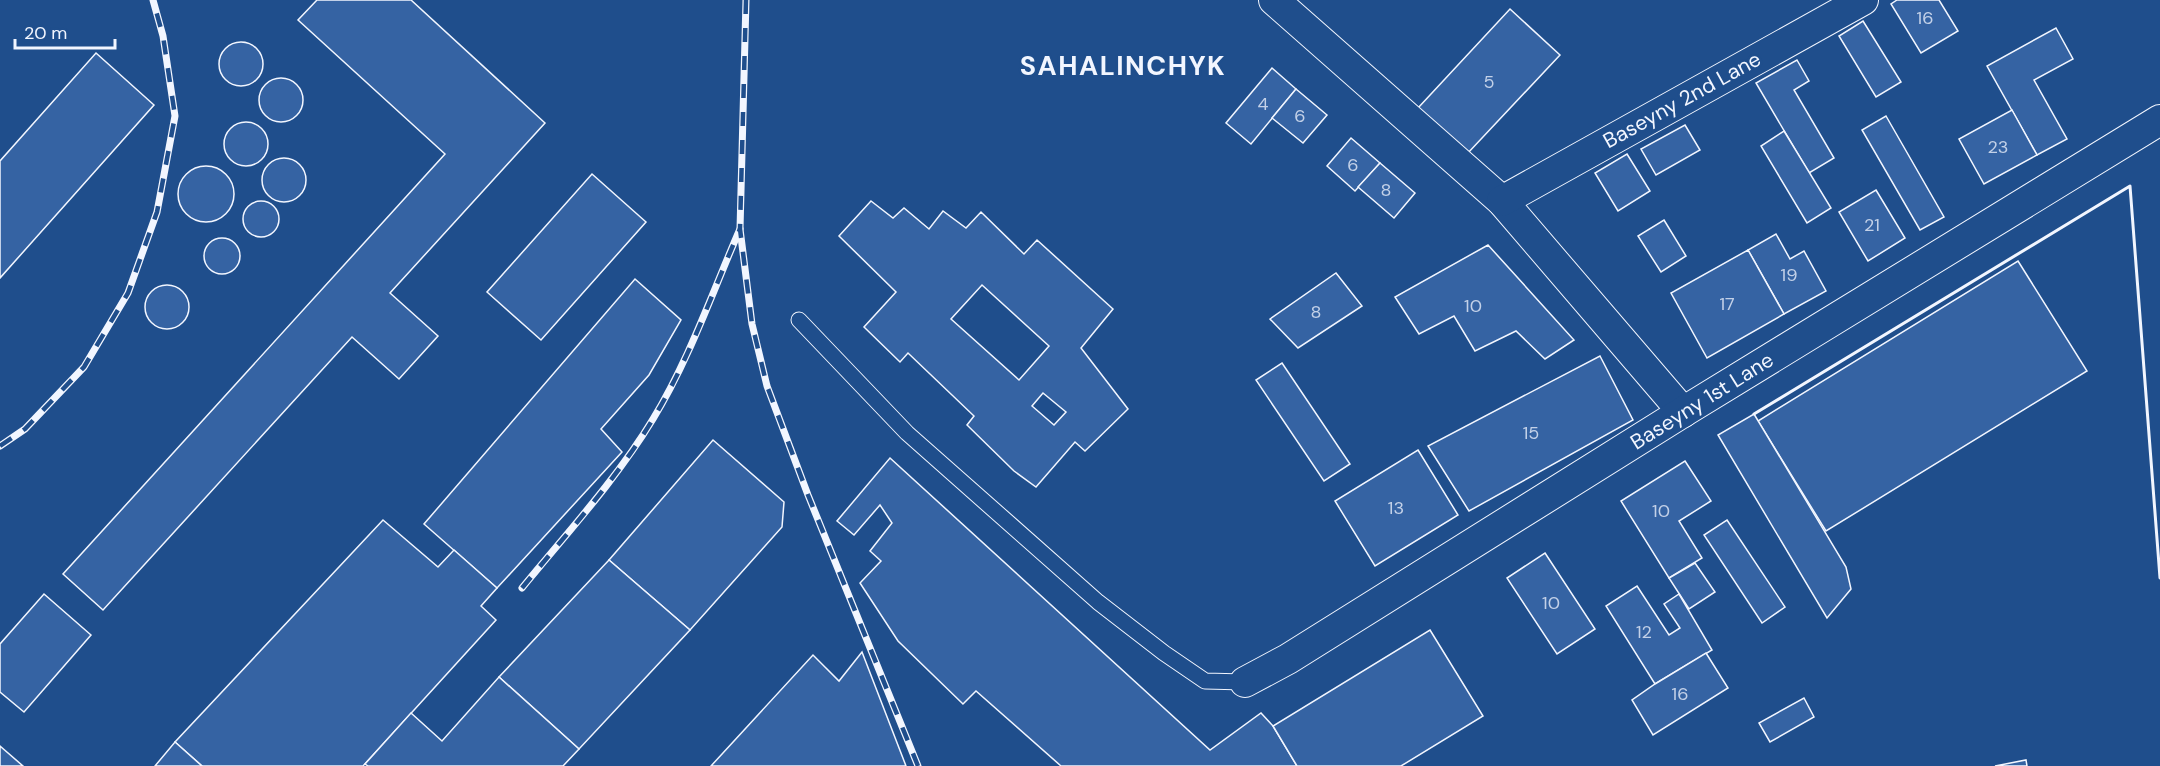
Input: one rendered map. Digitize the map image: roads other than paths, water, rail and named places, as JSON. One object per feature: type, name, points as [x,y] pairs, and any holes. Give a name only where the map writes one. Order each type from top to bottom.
[{"type":"street","name":"Baseyny 2nd Lane","points":[[1502,201],[1863,0]]},
{"type":"street","points":[[1282,3],[1502,201],[1683,412]]},
{"type":"street","name":"Baseyny 1st Lane","points":[[1245,682],[1288,659],[1683,412],[2160,120]]},
{"type":"lane","points":[[799,320],[907,433],[1098,602],[1164,653],[1205,681],[1245,682]]},
{"type":"railway","points":[[0,446],[25,429],[84,367],[128,293],[157,212],[175,116],[163,36],[153,0]]},
{"type":"railway","points":[[746,0],[740,229],[752,324],[767,386],[808,495],[918,766]]},
{"type":"railway","points":[[522,588],[607,485],[653,419],[689,350],[740,229]]},
{"type":"district","name":"SAHALINCHYK","points":[[1123,65]]}]
